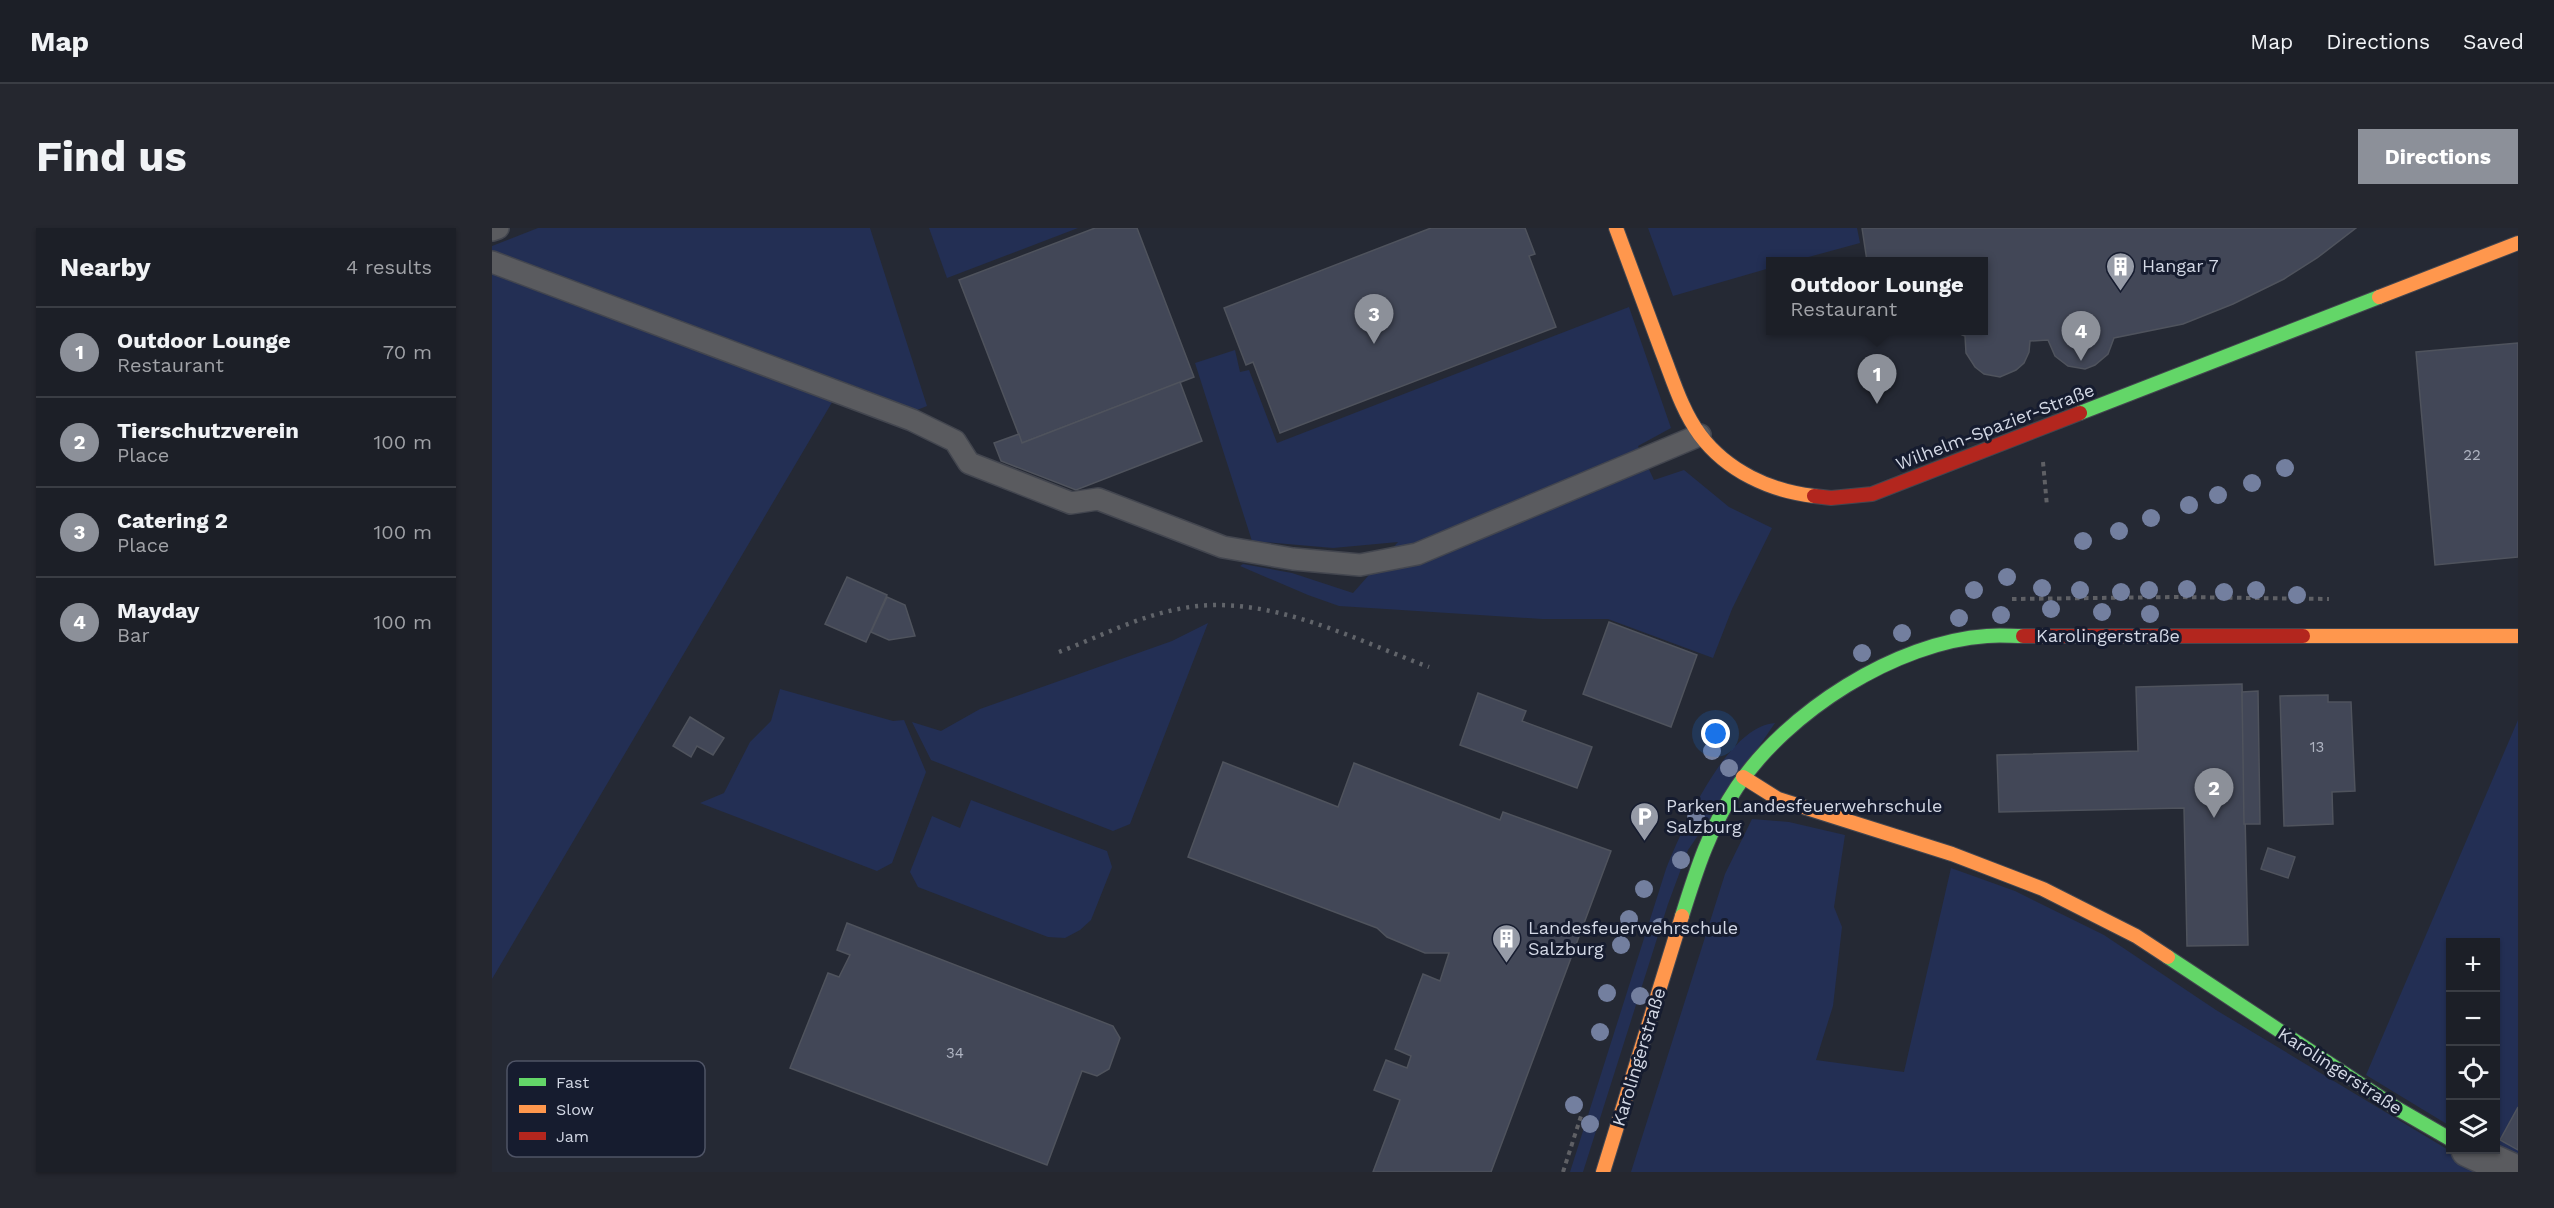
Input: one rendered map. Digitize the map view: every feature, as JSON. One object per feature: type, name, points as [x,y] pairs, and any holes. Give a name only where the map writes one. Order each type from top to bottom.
[{"type":"street","name":"Wilhelm-Spazier-Straße","points":[[1616,228],[1678,394],[1700,435],[1729,464],[1764,485],[1796,494],[1831,498],[1872,494],[2518,243]]},
{"type":"street","name":"Karolingerstraße","points":[[1603,1172],[1700,859],[1718,817],[1743,777],[1779,738],[1819,705],[1853,682],[1890,663],[1921,651],[1976,638],[2017,635],[2518,636]]},
{"type":"street","name":"Karolingerstraße","points":[[1743,777],[1778,799],[1952,854],[2043,889],[2136,936],[2388,1102],[2446,1136]]},
{"type":"street","points":[[2478,1154],[2516,1172]]},
{"type":"lane","points":[[492,230],[498,228]]},
{"type":"lane","points":[[492,262],[912,420],[955,441],[969,463],[1071,503],[1098,499],[1223,547],[1293,559],[1360,565],[1416,554],[1700,435]]},
{"type":"path","points":[[2039,429],[2047,506]]},
{"type":"path","points":[[2010,599],[2178,597],[2338,600]]},
{"type":"path","points":[[1563,1172],[1582,1115]]},
{"type":"shaded area","points":[[538,228],[870,228],[927,406],[917,410],[844,382],[492,979],[492,246]]},
{"type":"shaded area","points":[[929,228],[1078,228],[947,278]]},
{"type":"shaded area","points":[[1648,228],[1857,228],[1860,243],[1809,257],[1766,257],[1766,269],[1673,296]]},
{"type":"shaded area","points":[[1629,307],[1671,428],[1638,446],[1654,480],[1684,470],[1729,507],[1772,528],[1732,609],[1713,658],[1608,619],[1542,619],[1339,606],[1240,566],[1243,564],[1292,573],[1353,593],[1398,542],[1333,548],[1252,541],[1195,363],[1235,350],[1240,372],[1249,370],[1277,443]]},
{"type":"shaded area","points":[[1208,623],[1130,824],[1113,831],[931,760],[912,722],[941,731],[980,709],[1172,641]]},
{"type":"shaded area","points":[[780,689],[893,721],[904,720],[926,772],[892,863],[877,871],[700,803],[724,793],[750,742],[771,721]]},
{"type":"shaded area","points":[[2518,720],[2518,1162],[2500,1152],[2500,938],[2446,938],[2446,1124],[2366,1075]]},
{"type":"shaded area","points":[[1775,723],[1688,850],[1668,904],[1583,1172],[1570,1172],[1666,869],[1683,830],[1708,782],[1740,741],[1757,728]]},
{"type":"shaded area","points":[[971,800],[1107,851],[1112,867],[1091,920],[1080,930],[1065,938],[1048,937],[918,887],[910,872],[932,816],[960,828]]},
{"type":"shaded area","points":[[1752,819],[1789,822],[1845,835],[1834,907],[1842,927],[1833,1006],[1816,1060],[1904,1072],[1951,868],[2015,891],[2104,935],[2216,1010],[2446,1149],[2446,1154],[2455,1154],[2485,1172],[1631,1172],[1725,874]]},
{"type":"building","points":[[1095,228],[1137,228],[1194,377],[1022,443],[959,280]]},
{"type":"building","points":[[1431,228],[1525,228],[1535,254],[1529,256],[1556,327],[1280,433],[1253,362],[1246,365],[1224,308]]},
{"type":"building","name":"Hangar 7","points":[[1862,228],[2356,228],[2317,258],[2284,279],[2233,304],[2183,324],[2114,338],[2108,354],[2095,365],[2085,369],[2068,366],[2055,356],[2048,340],[2030,341],[2029,352],[2024,363],[2016,370],[2000,377],[1984,374],[1975,367],[1966,353],[1965,336],[1962,335],[1988,335],[1988,257],[1866,257]]},
{"type":"building","points":[[2518,343],[2518,557],[2435,565],[2416,352]]},
{"type":"building","points":[[1180,382],[1202,441],[1076,490],[1001,461],[994,443],[1019,434],[1022,443]]},
{"type":"building","points":[[847,577],[887,595],[866,642],[825,624]]},
{"type":"building","points":[[887,597],[905,605],[915,636],[889,640],[871,632]]},
{"type":"building","points":[[1609,622],[1697,655],[1671,727],[1583,694]]},
{"type":"building","points":[[2242,684],[2248,945],[2187,946],[2184,808],[1999,812],[1997,755],[2138,751],[2136,687]]},
{"type":"building","points":[[2258,691],[2260,824],[2244,824],[2242,692]]},
{"type":"building","points":[[1478,693],[1526,711],[1522,721],[1592,747],[1577,788],[1460,745]]},
{"type":"building","points":[[2328,695],[2328,702],[2351,702],[2355,791],[2332,792],[2333,824],[2284,826],[2280,696]]},
{"type":"building","points":[[690,717],[724,738],[713,755],[697,746],[691,757],[673,746]]},
{"type":"building","name":"Landesfeuerwehrschule Salzburg","points":[[1223,762],[1338,807],[1354,763],[1500,820],[1503,812],[1611,851],[1491,1172],[1373,1172],[1400,1100],[1374,1090],[1386,1060],[1407,1068],[1411,1056],[1395,1049],[1423,974],[1440,981],[1449,953],[1425,953],[1387,937],[1377,928],[1188,857]]},
{"type":"building","points":[[2268,848],[2295,857],[2288,878],[2261,869]]},
{"type":"building","points":[[847,923],[1113,1026],[1120,1038],[1109,1069],[1097,1076],[1082,1071],[1047,1165],[790,1068],[828,973],[839,977],[850,955],[837,950]]},
{"type":"building","points":[[2518,1107],[2518,1150],[2500,1140]]},
{"type":"railway","points":[[1059,652],[1120,627],[1168,611],[1215,605],[1247,607],[1309,621],[1429,667]]},
{"type":"traffic: fast","points":[[2080,413],[2379,297]]},
{"type":"traffic: fast","points":[[1682,916],[1698,866],[1727,802],[1758,759],[1814,708],[1881,667],[1917,652],[1952,641],[1987,636],[2023,636]]},
{"type":"traffic: fast","points":[[2168,957],[2398,1109],[2446,1137]]},
{"type":"traffic: slow","points":[[1616,228],[1678,395],[1700,435],[1711,448],[1736,469],[1766,484],[1814,496]]},
{"type":"traffic: slow","points":[[2379,297],[2518,243]]},
{"type":"traffic: slow","points":[[2303,636],[2518,636]]},
{"type":"traffic: slow","points":[[1743,777],[1778,799],[1952,854],[2043,889],[2136,936],[2168,957]]},
{"type":"traffic: slow","points":[[1603,1172],[1682,916]]},
{"type":"traffic: jam","points":[[1814,496],[1831,498],[1872,494],[2080,413]]},
{"type":"traffic: jam","points":[[2023,636],[2303,636]]},
{"type":"place","name":"Hangar 7","points":[[2121,292]]},
{"type":"place","name":"Catering 2","points":[[1374,344]]},
{"type":"place","name":"Mayday","points":[[2081,361]]},
{"type":"place","name":"Outdoor Lounge","points":[[1877,404]]},
{"type":"place","name":"Tierschutzverein","points":[[2214,818]]},
{"type":"place","name":"Parken Landesfeuerwehrschule Salzburg","points":[[1645,842]]},
{"type":"place","name":"Landesfeuerwehrschule Salzburg","points":[[1507,964]]}]
